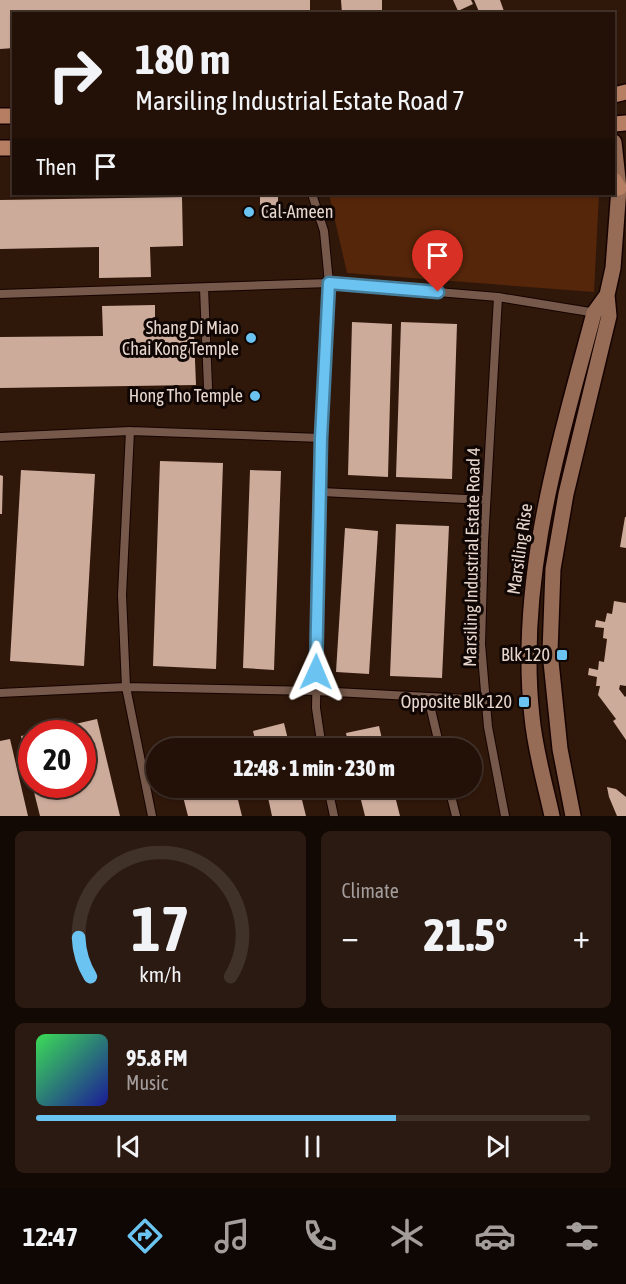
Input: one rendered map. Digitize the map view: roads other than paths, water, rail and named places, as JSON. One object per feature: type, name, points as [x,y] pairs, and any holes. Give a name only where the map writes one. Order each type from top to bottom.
[{"type":"street","name":"Marsiling Rise","points":[[552,816],[532,718],[529,646],[534,566],[548,489],[602,315],[613,268],[615,163]]},
{"type":"street","name":"Marsiling Rise","points":[[573,816],[560,749],[550,652],[553,569],[602,315]]},
{"type":"lane","points":[[312,195],[324,231],[329,283],[321,438],[316,691],[320,738]]},
{"type":"lane","points":[[0,294],[329,283],[498,297],[602,315]]},
{"type":"lane","points":[[204,288],[208,387]]},
{"type":"lane","name":"Marsiling Industrial Estate Road 4","points":[[498,297],[486,500],[481,644],[488,727],[505,816]]},
{"type":"lane","points":[[0,437],[130,431],[321,438]]},
{"type":"lane","points":[[130,431],[122,595],[126,687],[152,816]]},
{"type":"lane","points":[[321,492],[486,500]]},
{"type":"lane","points":[[0,693],[126,687],[316,691],[486,700]]},
{"type":"lane","points":[[428,697],[438,738]]},
{"type":"lane","points":[[330,798],[334,816]]},
{"type":"lane","points":[[452,798],[456,816]]},
{"type":"place","name":"Cal-Ameen","points":[[249,212]]},
{"type":"place","name":"Shang Di Miao Chai Kong Temple","points":[[251,338]]},
{"type":"place","name":"Hong Tho Temple","points":[[255,396]]},
{"type":"place","name":"Blk 120","points":[[562,655]]},
{"type":"place","name":"Opposite Blk 120","points":[[524,702]]}]
